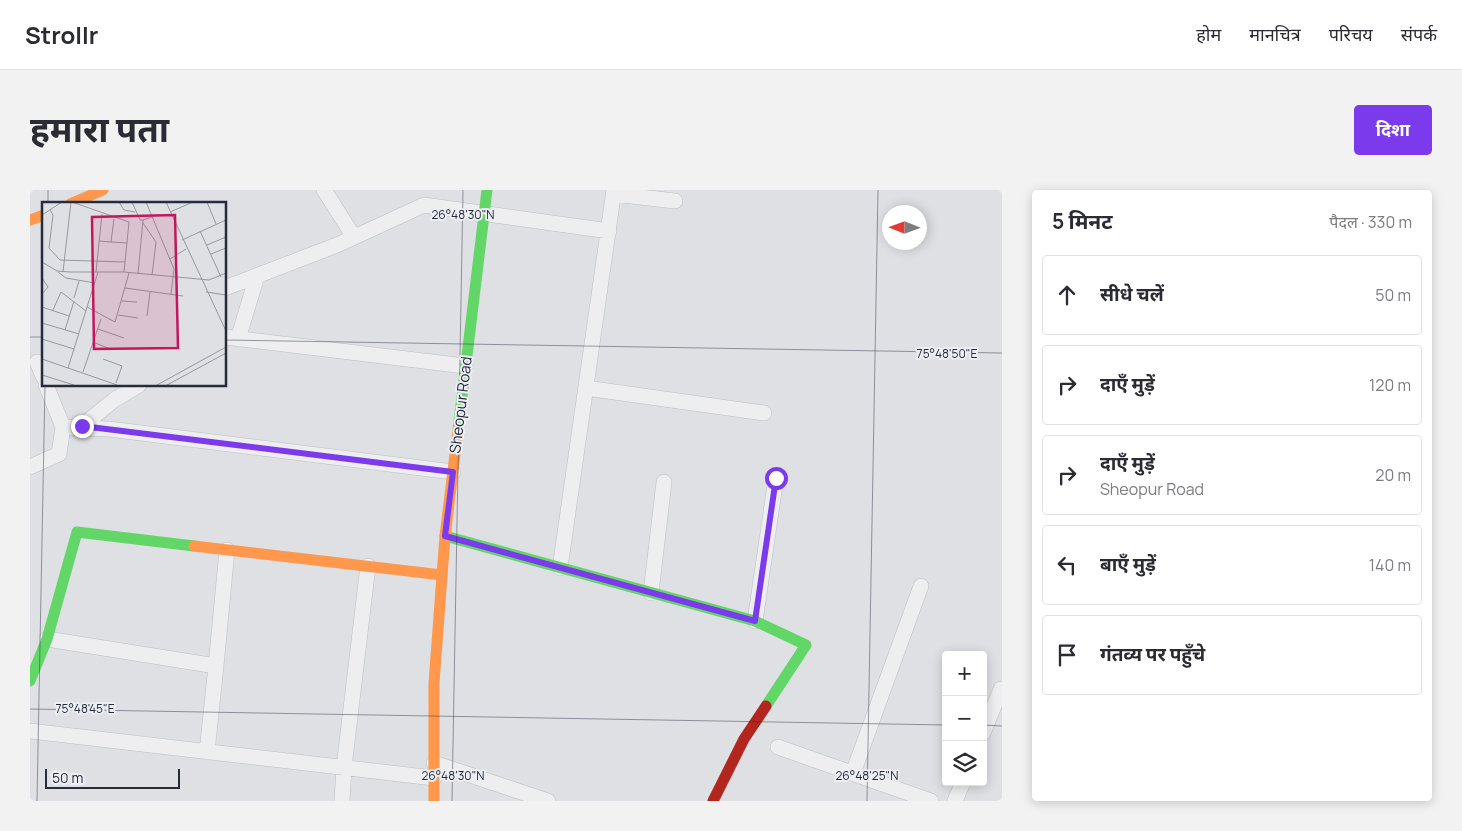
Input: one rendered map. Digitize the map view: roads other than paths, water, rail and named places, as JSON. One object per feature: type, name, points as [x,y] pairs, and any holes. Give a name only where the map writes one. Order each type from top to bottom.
[{"type":"street","points":[[75,202],[103,190]]},
{"type":"street","points":[[324,190],[354,237]]},
{"type":"street","name":"Sheopur Road","points":[[434,801],[434,683],[445,536],[487,190]]},
{"type":"street","points":[[560,568],[614,192],[675,201]]},
{"type":"street","points":[[226,288],[354,237],[424,205],[609,230]]},
{"type":"street","points":[[30,220],[42,216]]},
{"type":"street","points":[[257,276],[231,338],[465,366]]},
{"type":"street","points":[[30,467],[59,454],[63,427],[46,386]]},
{"type":"street","points":[[82,426],[114,400],[137,386]]},
{"type":"street","points":[[586,388],[764,413]]},
{"type":"street","points":[[63,427],[82,426],[453,472]]},
{"type":"street","points":[[755,621],[776,478]]},
{"type":"street","points":[[651,593],[664,482]]},
{"type":"street","points":[[30,681],[47,639],[77,532],[442,575]]},
{"type":"street","points":[[445,536],[755,621],[806,645],[744,739],[713,801]]},
{"type":"street","points":[[208,752],[227,550]]},
{"type":"street","points":[[342,801],[344,767],[368,566]]},
{"type":"street","points":[[853,773],[921,586]]},
{"type":"street","points":[[47,639],[216,666]]},
{"type":"street","points":[[987,723],[1001,689]]},
{"type":"street","points":[[30,731],[344,767],[434,770],[518,796],[548,801]]},
{"type":"street","points":[[778,747],[931,801]]},
{"type":"street","points":[[956,801],[962,786]]}]
